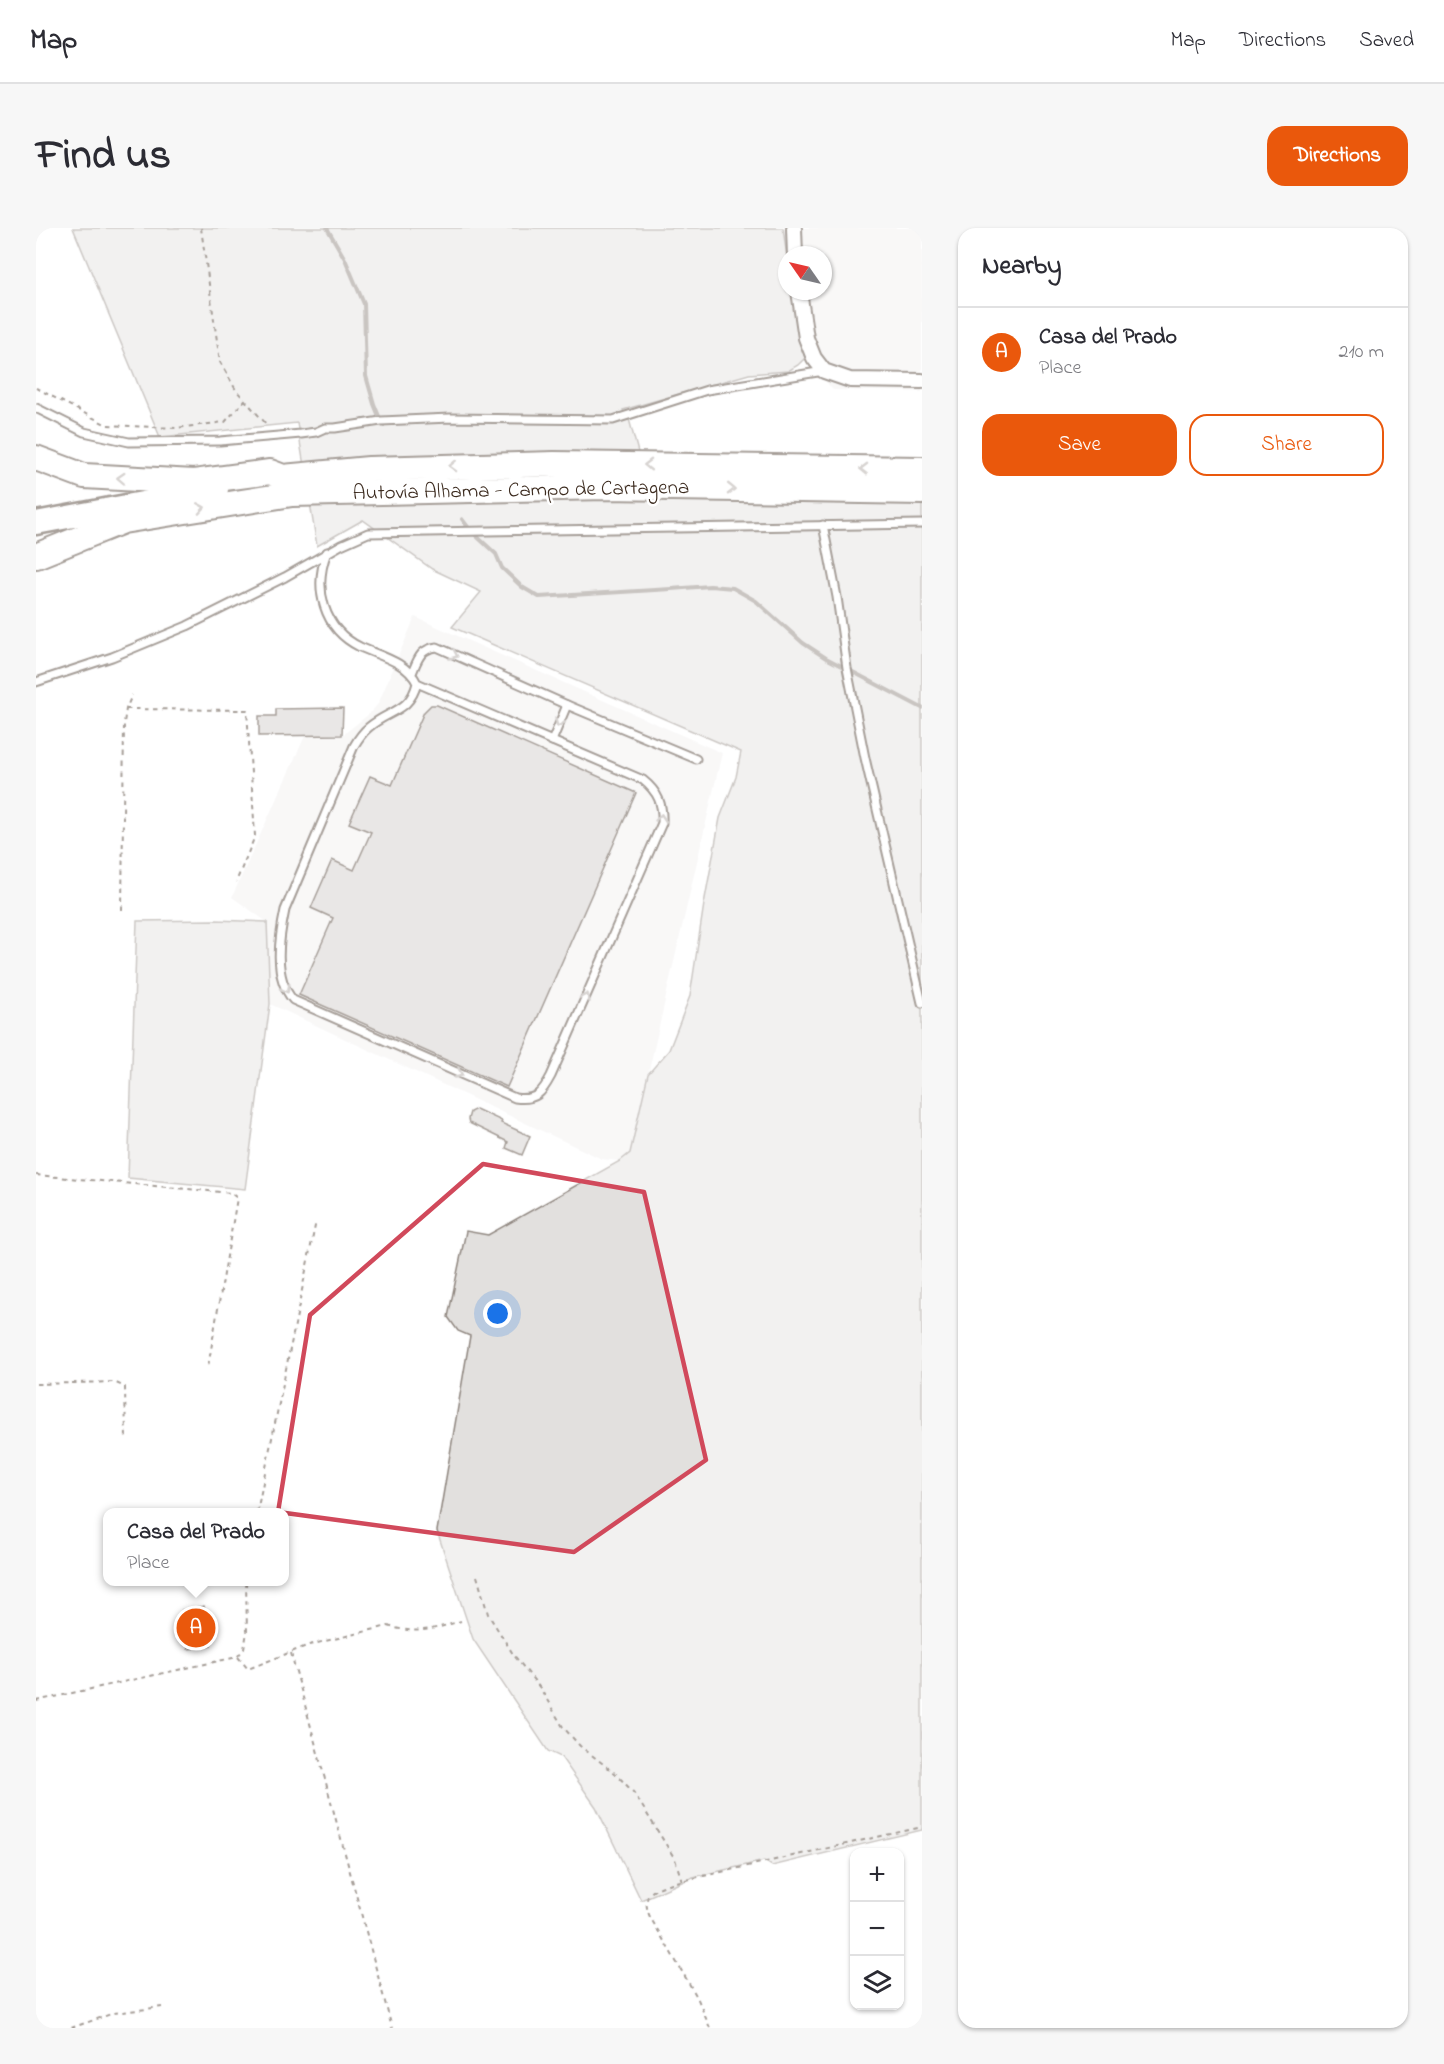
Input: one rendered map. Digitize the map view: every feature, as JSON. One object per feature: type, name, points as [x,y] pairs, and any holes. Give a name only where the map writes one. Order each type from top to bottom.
[{"type":"highway","name":"Autovía Alhama - Campo de Cartagena","points":[[36,458],[84,476],[195,482],[270,472],[283,477],[369,469],[554,464],[922,470]]},
{"type":"highway","points":[[36,523],[283,477]]},
{"type":"highway","name":"Autovía Alhama - Campo de Cartagena","points":[[36,556],[123,521],[292,494],[606,487],[922,492]]},
{"type":"highway","points":[[36,539],[123,521]]},
{"type":"street","points":[[794,228],[795,246]]},
{"type":"street","points":[[800,300],[806,338],[814,358],[824,371],[850,380],[922,381]]},
{"type":"lane","points":[[36,408],[84,432],[129,442],[219,441],[301,434],[325,428],[381,421],[450,418],[613,420],[707,390],[824,371]]},
{"type":"lane","points":[[36,682],[112,657],[187,626],[285,577],[327,552],[368,533],[922,524]]},
{"type":"lane","points":[[823,525],[837,597],[846,669],[922,1003]]},
{"type":"lane","points":[[327,552],[322,566],[320,590],[326,613],[339,631],[357,646],[400,665],[412,673],[417,683],[643,780],[658,796],[663,810],[662,824],[551,1076],[539,1095],[527,1100],[515,1098],[293,1000],[287,994],[282,982],[280,932],[285,910],[354,746],[369,727],[404,707],[411,700],[417,683]]},
{"type":"lane","points":[[412,673],[421,652],[437,647],[696,759]]},
{"type":"lane","points":[[552,741],[567,705]]},
{"type":"path","points":[[201,228],[220,362],[236,390],[277,436]]},
{"type":"path","points":[[36,388],[107,425],[176,428],[225,422],[245,400]]},
{"type":"path","points":[[122,910],[124,723],[126,709],[132,695]]},
{"type":"path","points":[[126,709],[247,710],[255,836],[236,882]]},
{"type":"path","points":[[36,1175],[231,1193],[237,1198],[208,1367]]},
{"type":"path","points":[[258,1508],[316,1221]]},
{"type":"path","points":[[36,1384],[114,1382],[125,1387],[126,1439]]},
{"type":"path","points":[[477,1576],[488,1614],[513,1654],[540,1688],[563,1727],[580,1746],[615,1773],[634,1793],[675,1859],[682,1881]]},
{"type":"path","points":[[36,1701],[237,1657],[244,1649],[247,1632],[246,1586]]},
{"type":"path","points":[[237,1657],[248,1669],[309,1645],[388,1626],[401,1630],[435,1630],[461,1621]]},
{"type":"path","points":[[291,1653],[392,2028]]},
{"type":"path","points":[[710,2028],[697,1997],[646,1908],[646,1900],[650,1893],[657,1888],[682,1881],[922,1827]]},
{"type":"path","points":[[71,2028],[114,2013],[162,2007]]},
{"type":"highlighted area","points":[[483,1164],[644,1192],[706,1460],[574,1552],[278,1512],[310,1315]]},
{"type":"shaded area","points":[[73,228],[783,228],[785,246],[778,246],[778,300],[793,300],[799,338],[805,358],[788,371],[749,374],[623,410],[629,419],[648,489],[922,494],[922,1830],[772,1866],[764,1861],[693,1877],[641,1900],[596,1807],[561,1757],[548,1751],[473,1639],[437,1531],[470,1336],[458,1331],[448,1317],[466,1231],[488,1235],[620,1161],[630,1153],[648,1074],[669,1050],[690,996],[720,818],[736,777],[741,752],[452,627],[481,592],[432,569],[363,520],[317,546],[297,423],[160,437]]},
{"type":"shaded area","points":[[783,228],[922,228],[922,392],[833,390],[805,358],[799,338],[793,300],[832,300],[832,246],[785,246]]},
{"type":"shaded area","points":[[415,617],[722,753],[630,1153],[620,1161],[602,1159],[270,1004],[267,922],[232,897],[305,736],[344,734],[369,714],[378,704]]},
{"type":"shaded area","points":[[137,921],[267,922],[270,1004],[245,1189],[128,1178]]},
{"type":"building","points":[[431,705],[437,705],[636,793],[507,1087],[299,995],[333,918],[311,908],[332,860],[354,870],[371,832],[349,823],[370,776],[392,785],[424,712]]},
{"type":"building","points":[[343,708],[342,735],[259,736],[259,716],[276,716],[276,709]]},
{"type":"building","points":[[476,1109],[530,1136],[522,1155],[506,1148],[508,1142],[469,1123],[470,1112]]},
{"type":"building","points":[[204,1606],[211,1646],[188,1649],[182,1610]]},
{"type":"waterway","points":[[327,228],[345,259],[364,304],[366,376],[383,426]]},
{"type":"waterway","points":[[462,519],[471,531],[496,554],[502,568],[522,587],[539,597],[710,586],[733,588],[756,601],[803,643],[826,658],[922,708]]},
{"type":"place","name":"Casa del Prado","points":[[196,1628]]}]
